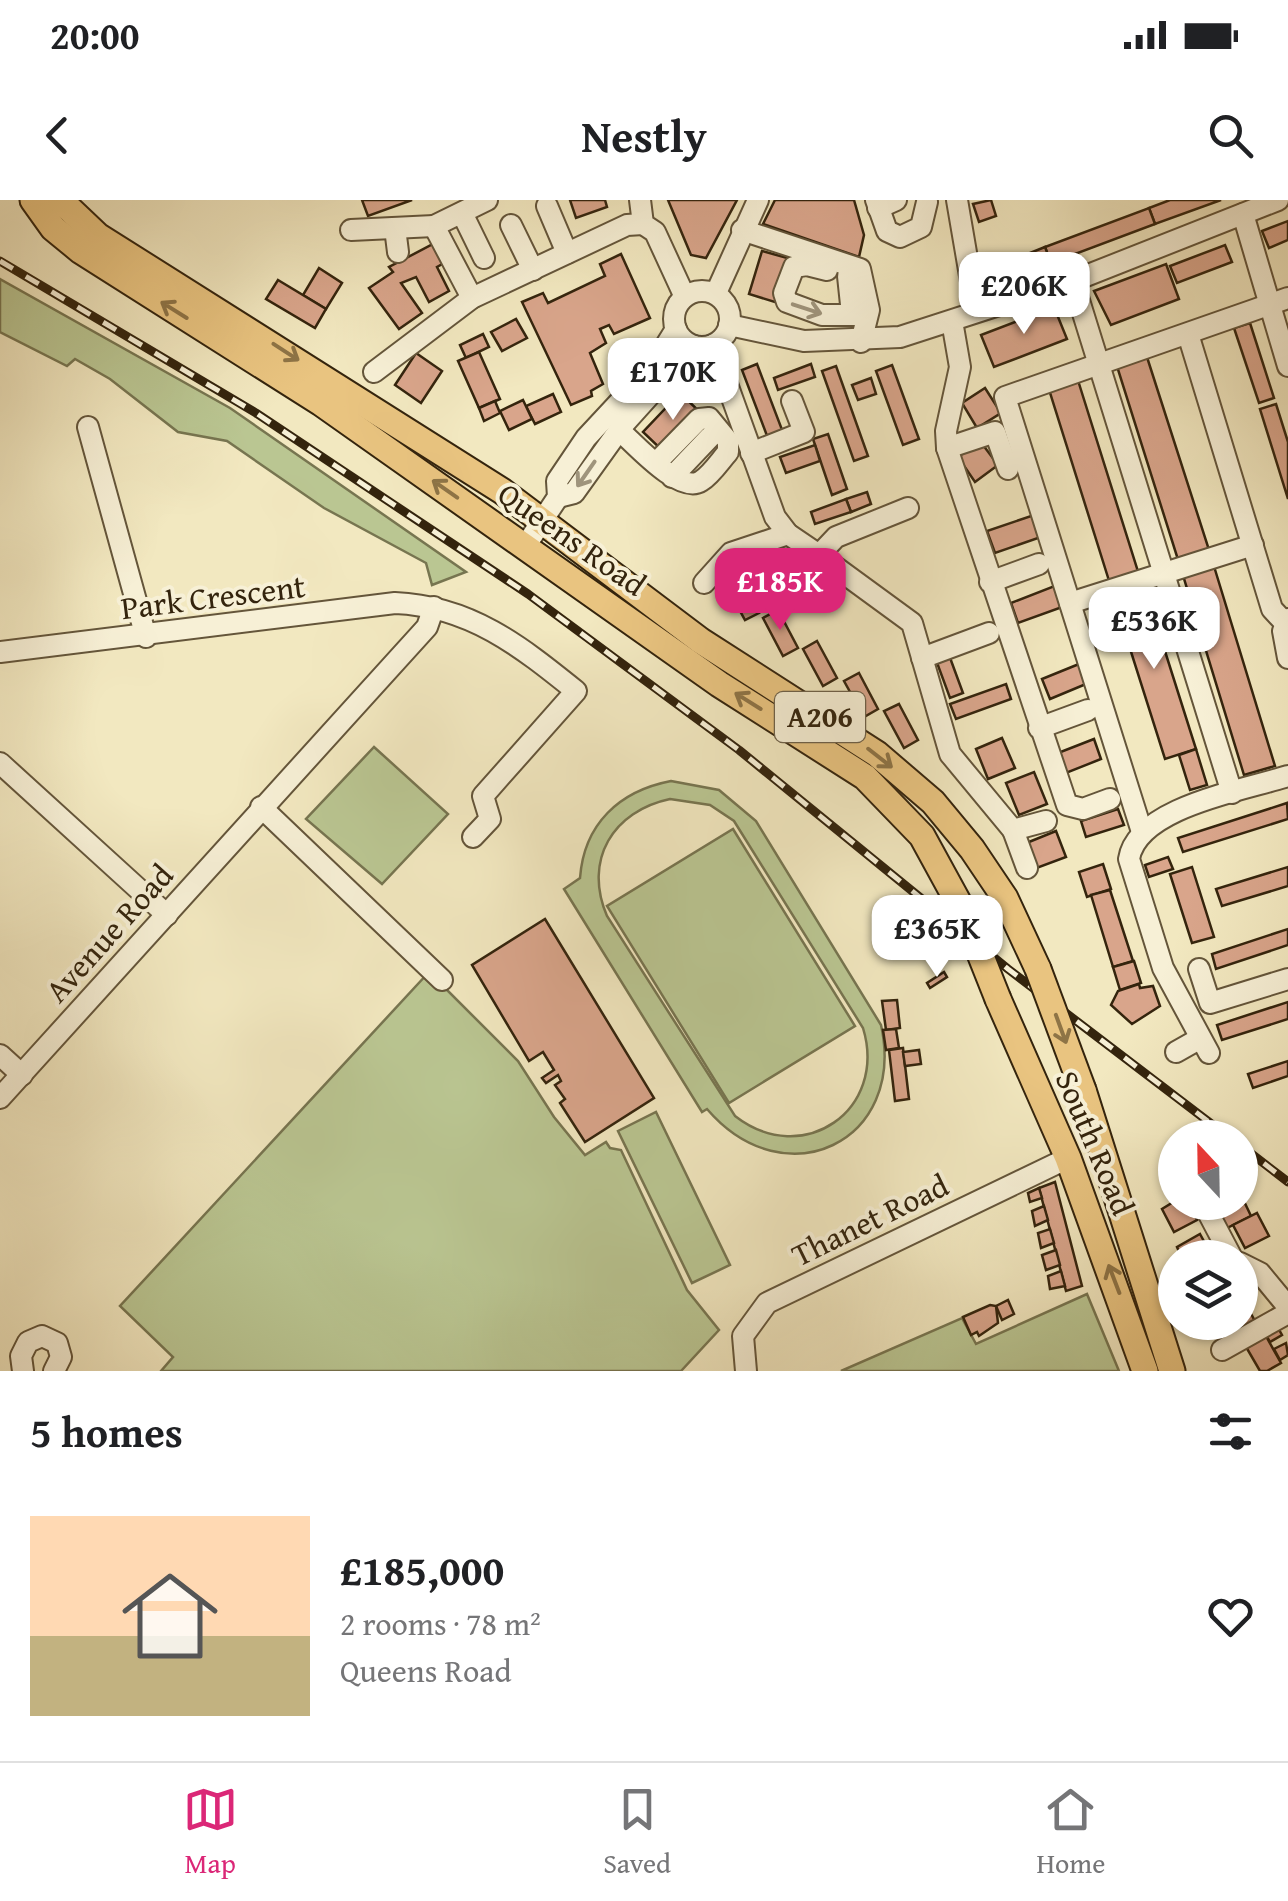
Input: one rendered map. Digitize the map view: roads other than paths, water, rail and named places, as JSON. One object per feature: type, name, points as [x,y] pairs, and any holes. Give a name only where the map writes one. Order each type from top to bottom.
[{"type":"main road","name":"Queens Road","points":[[32,200],[53,228],[81,251],[321,403],[709,676],[865,777],[922,836],[963,911],[998,999]]},
{"type":"main road","name":"Queens Road","points":[[60,200],[98,236],[263,336],[543,520],[715,650],[876,754],[932,802],[994,881],[1038,969],[1082,1090]]},
{"type":"main road","name":"South Road","points":[[998,999],[1068,1158],[1145,1371]]},
{"type":"main road","name":"South Road","points":[[1082,1090],[1172,1371]]},
{"type":"street","points":[[351,230],[434,226],[488,200]]},
{"type":"street","points":[[640,200],[643,224]]},
{"type":"street","points":[[957,200],[976,311]]},
{"type":"street","points":[[730,325],[804,340],[861,342],[900,337],[1072,281],[1278,200]]},
{"type":"street","points":[[716,293],[757,201]]},
{"type":"street","points":[[887,202],[887,230],[900,237],[921,226],[927,202]]},
{"type":"street","points":[[547,206],[567,254]]},
{"type":"street","points":[[462,213],[484,258]]},
{"type":"street","points":[[1242,214],[1279,301],[1288,366]]},
{"type":"street","points":[[374,372],[472,298],[627,225],[643,224],[655,232],[684,296]]},
{"type":"street","points":[[511,225],[532,270]]},
{"type":"street","points":[[434,226],[472,298]]},
{"type":"street","points":[[395,228],[398,252]]},
{"type":"street","points":[[742,230],[860,269],[855,278],[861,342]]},
{"type":"street","points":[[855,278],[807,264],[794,267],[784,293],[786,302],[822,315],[859,315]]},
{"type":"street","points":[[1072,281],[1232,793]]},
{"type":"street","points":[[526,544],[558,497],[557,481],[586,438],[653,366],[676,329],[674,313],[684,296],[694,291],[716,293],[726,304],[730,325]]},
{"type":"street","points":[[1142,832],[1006,397],[1279,301]]},
{"type":"street","points":[[952,321],[960,367],[946,432],[947,448],[990,582],[1067,805],[1075,810],[1110,800]]},
{"type":"street","points":[[558,497],[574,492],[619,430],[730,325]]},
{"type":"street","points":[[676,329],[704,346],[775,517],[788,534],[912,623],[950,754],[1013,830],[1026,868]]},
{"type":"street","points":[[1188,334],[1272,609],[1286,621],[1288,658]]},
{"type":"street","points":[[751,453],[804,432],[792,402]]},
{"type":"street","points":[[88,426],[146,637]]},
{"type":"street","points":[[619,430],[664,470],[710,437]]},
{"type":"street","points":[[947,448],[994,432],[1008,470]]},
{"type":"street","points":[[819,555],[836,537],[908,508]]},
{"type":"street","points":[[704,583],[732,552],[788,534]]},
{"type":"street","points":[[1070,603],[1253,546]]},
{"type":"street","points":[[990,582],[1039,564]]},
{"type":"street","name":"Park Crescent","points":[[0,652],[146,637],[396,603],[434,606],[489,626],[576,691],[483,796],[490,819],[473,837]]},
{"type":"street","name":"Avenue Road","points":[[0,1098],[427,628],[434,606]]},
{"type":"street","points":[[922,658],[989,632]]},
{"type":"street","points":[[1039,728],[1088,710]]},
{"type":"street","points":[[0,762],[168,915]]},
{"type":"street","points":[[1176,1052],[1204,1046],[1163,968],[1129,859],[1142,832],[1164,815],[1288,776]]},
{"type":"street","points":[[262,807],[442,980]]},
{"type":"street","points":[[1013,830],[1046,821]]},
{"type":"street","points":[[1199,969],[1210,1003],[1288,979]]},
{"type":"street","points":[[0,1055],[22,1075]]},
{"type":"street","name":"Thanet Road","points":[[746,1371],[743,1336],[767,1303],[1068,1158]]},
{"type":"street","points":[[1222,1350],[1288,1310],[1258,1272]]},
{"type":"street","points":[[23,1371],[22,1356],[28,1342],[42,1336],[58,1343],[61,1357],[54,1371]]},
{"type":"railway","points":[[0,261],[256,413],[528,594],[739,750],[1008,969],[1206,1120]]},
{"type":"railway","points":[[1258,1159],[1288,1182]]}]
